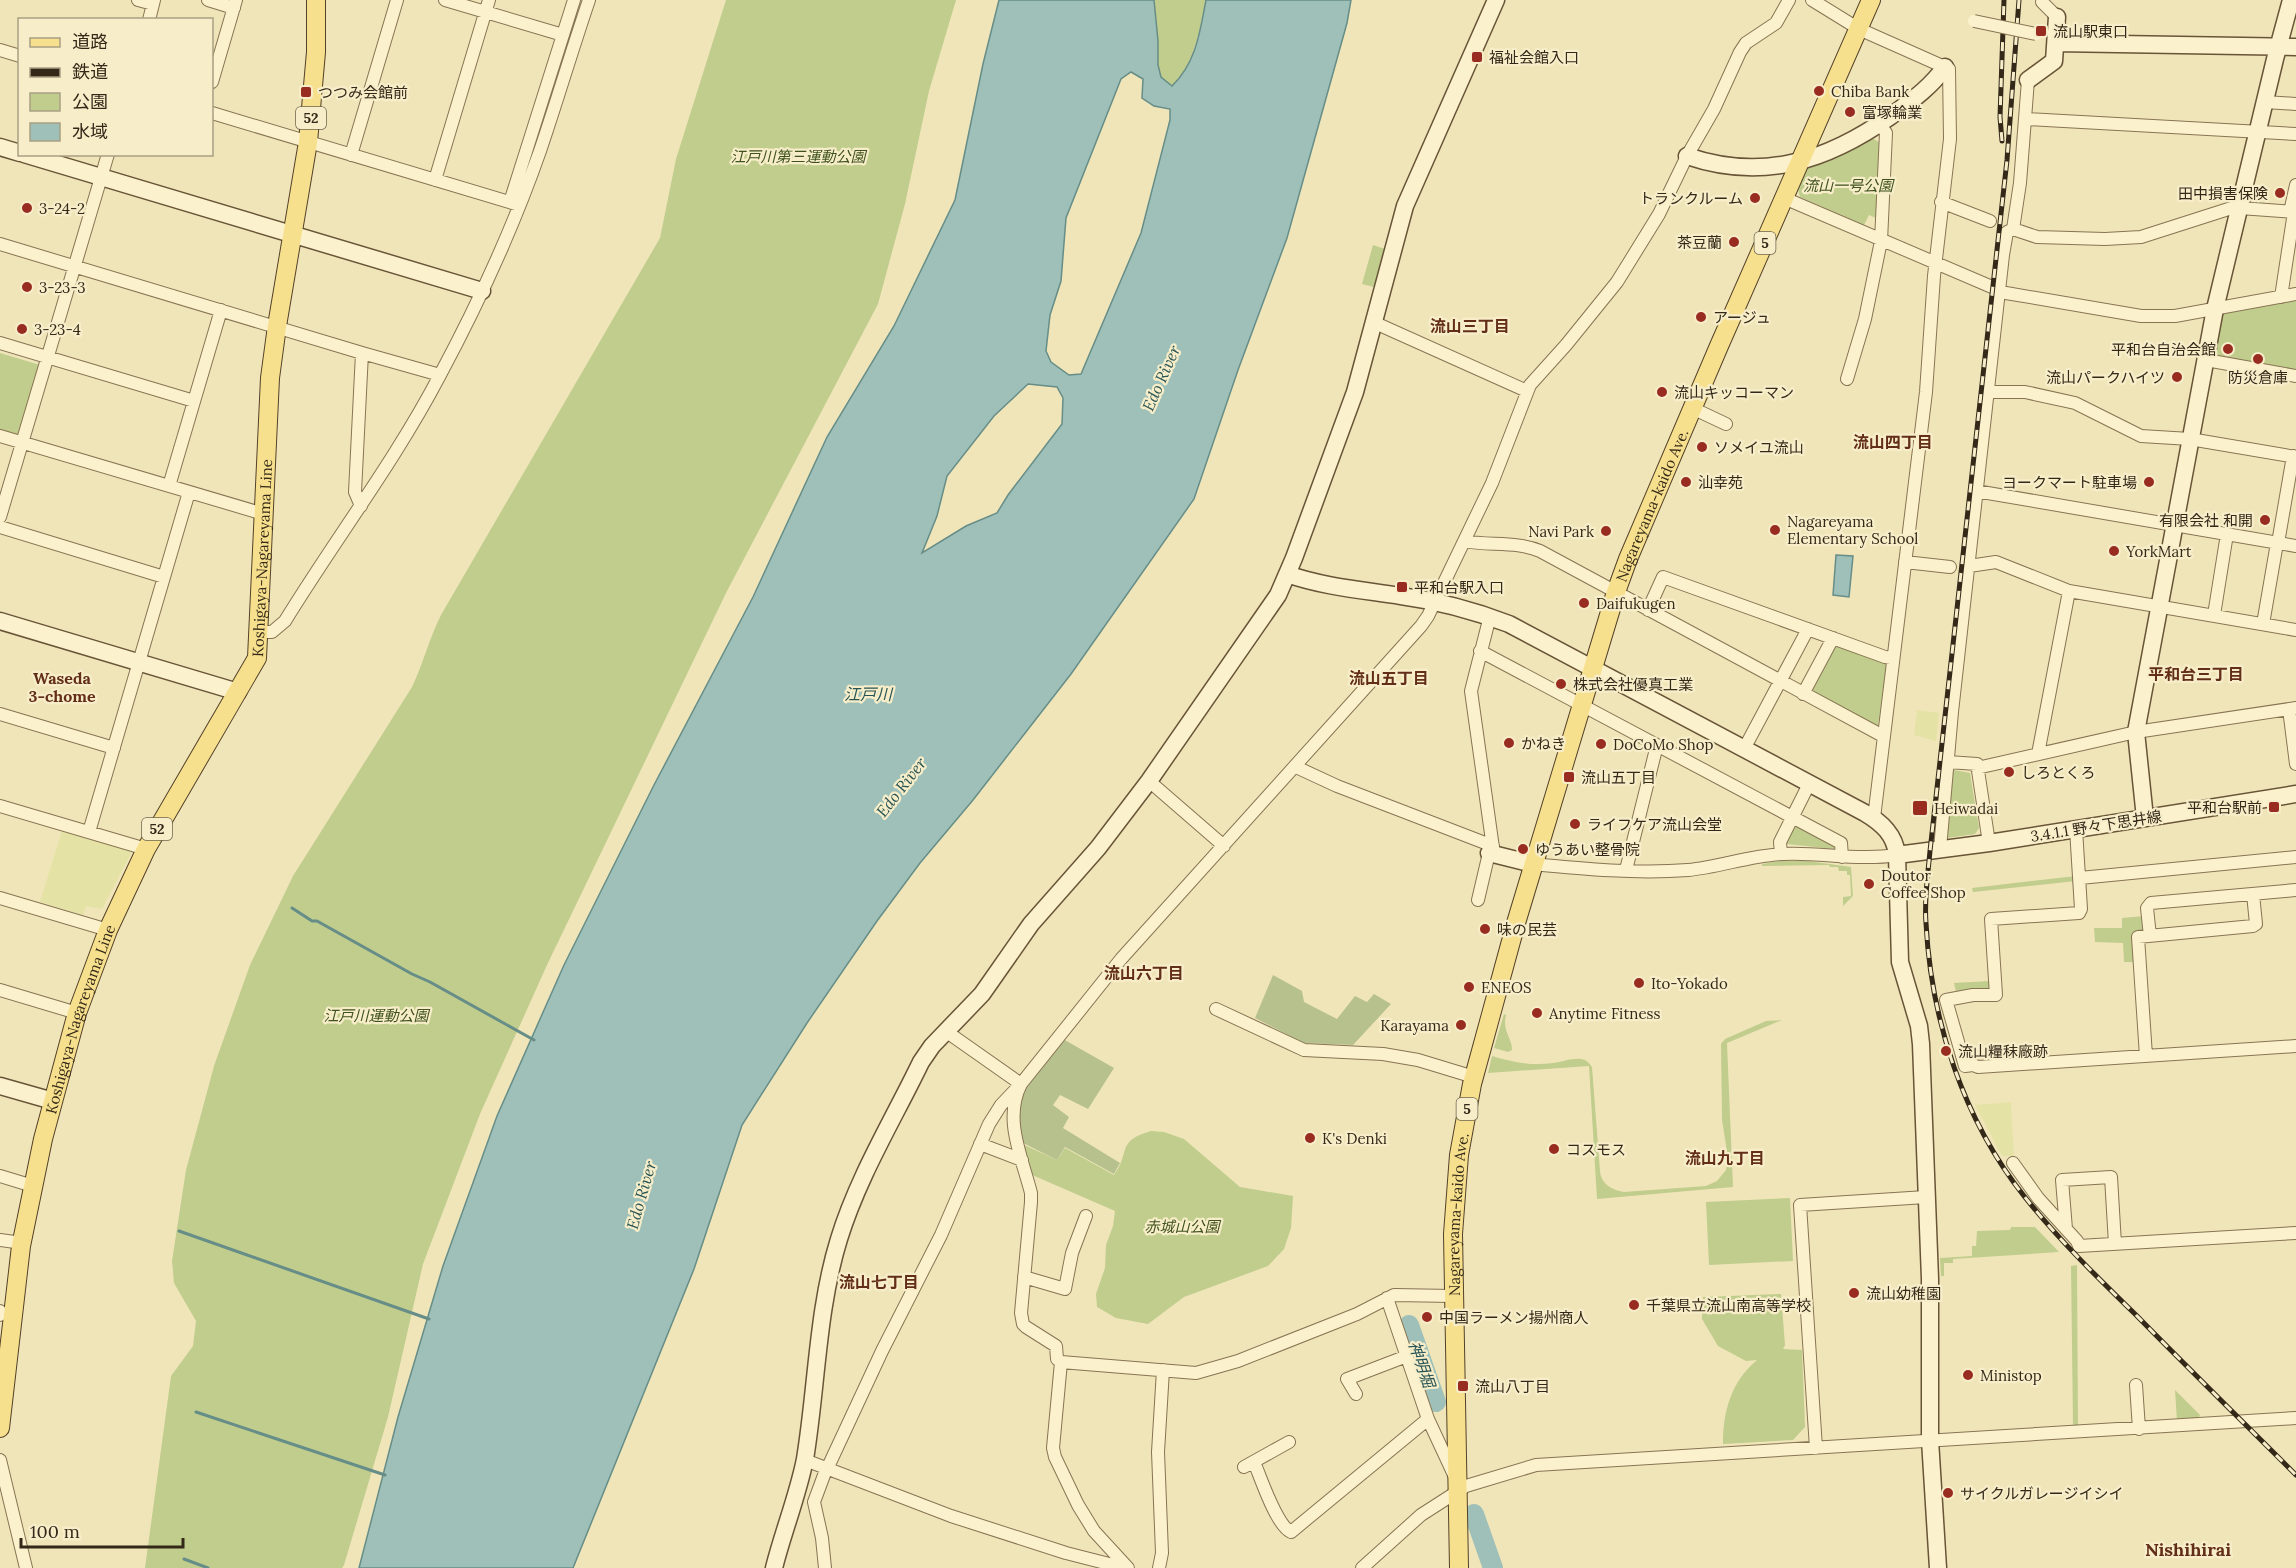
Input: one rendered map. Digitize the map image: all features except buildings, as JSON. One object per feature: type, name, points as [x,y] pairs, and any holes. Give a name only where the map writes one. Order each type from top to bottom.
[{"type":"main road","name":"Koshigaya-Nagareyama Line","points":[[0,1428],[22,1243],[53,1101],[77,1013],[108,930],[146,849],[255,664],[259,632],[270,378],[308,142],[315,64],[316,0]]},
{"type":"main road","name":"Nagareyama-kaido Ave.","points":[[1459,1568],[1453,1224],[1463,1130],[1474,1077],[1533,864],[1616,592],[1641,526],[1871,0]]},
{"type":"street","points":[[138,0],[154,2],[150,18]]},
{"type":"street","points":[[208,0],[235,4],[215,59],[213,74]]},
{"type":"street","points":[[351,155],[397,0]]},
{"type":"street","points":[[445,0],[487,6],[562,35]]},
{"type":"street","points":[[259,632],[272,632],[285,621],[361,506],[406,435],[440,375],[482,291],[514,204],[574,0]]},
{"type":"street","points":[[514,204],[539,153],[589,0]]},
{"type":"street","points":[[774,1568],[805,1460],[823,1309],[838,1241],[857,1190],[921,1062],[932,1046],[982,994],[1031,924],[1084,867],[1149,781],[1260,622],[1287,574],[1344,423],[1405,206],[1496,0]]},
{"type":"street","points":[[825,1568],[822,1538],[814,1503],[827,1467],[951,1214],[980,1144],[1001,1105],[1021,1084],[1121,959],[1421,626],[1435,602],[1492,483],[1530,385],[1617,282],[1659,214],[1687,156],[1714,110],[1740,52],[1746,43],[1776,23],[1789,0]]},
{"type":"street","points":[[1812,0],[1859,29],[1949,69],[1950,140],[1941,202],[1926,392],[1874,818]]},
{"type":"street","points":[[2145,818],[2136,732],[2215,309],[2291,0]]},
{"type":"street","points":[[2013,229],[2026,119],[2028,80],[2054,62],[2057,17],[2042,2]]},
{"type":"street","points":[[435,180],[487,6]]},
{"type":"street","points":[[1974,21],[2036,34]]},
{"type":"street","points":[[2055,43],[2296,47]]},
{"type":"street","points":[[0,50],[18,55]]},
{"type":"street","points":[[1687,156],[1713,165],[1740,167],[1785,165],[1831,152],[1880,124],[1921,93],[1934,82],[1942,66]]},
{"type":"street","points":[[2265,102],[2296,104]]},
{"type":"street","points":[[213,113],[514,204]]},
{"type":"street","points":[[2026,119],[2296,134]]},
{"type":"street","points":[[1847,379],[1865,318],[1881,241],[1886,133],[1880,124]]},
{"type":"street","points":[[0,147],[18,152]]},
{"type":"street","points":[[30,156],[482,291]]},
{"type":"street","points":[[0,517],[107,156]]},
{"type":"street","points":[[2281,297],[2296,185]]},
{"type":"street","points":[[1784,198],[1999,291],[2142,316],[2175,316],[2296,294]]},
{"type":"street","points":[[1941,202],[1990,221]]},
{"type":"street","points":[[1940,849],[1976,490],[2007,232],[2013,229],[2037,237],[2105,239],[2141,237],[2240,207],[2293,212]]},
{"type":"street","points":[[0,244],[440,375]]},
{"type":"street","points":[[169,486],[221,310]]},
{"type":"street","points":[[1373,322],[1527,391]]},
{"type":"street","points":[[0,344],[194,401]]},
{"type":"street","points":[[361,506],[355,492],[362,353]]},
{"type":"street","points":[[2206,360],[2296,376]]},
{"type":"street","points":[[1988,392],[2025,392],[2075,403],[2141,436],[2190,439],[2294,456],[2264,624]]},
{"type":"street","points":[[1692,408],[1726,424]]},
{"type":"street","points":[[0,436],[264,514]]},
{"type":"street","points":[[1976,490],[2296,546]]},
{"type":"street","points":[[89,832],[189,492]]},
{"type":"street","points":[[0,527],[164,577]]},
{"type":"street","points":[[2214,615],[2227,534]]},
{"type":"street","points":[[1464,541],[1534,548],[1883,736]]},
{"type":"street","points":[[1905,562],[1950,567]]},
{"type":"street","points":[[1968,566],[1989,562],[2003,563],[2069,591],[2296,630]]},
{"type":"street","points":[[1287,574],[1330,586],[1435,602],[1490,616],[1533,635],[1874,818],[1890,834],[1896,844],[1897,855],[1900,962],[1921,1044],[1930,1279],[1930,1440],[1938,1568]]},
{"type":"street","points":[[1648,609],[1663,577],[1885,657],[1893,657]]},
{"type":"street","points":[[2038,754],[2069,591]]},
{"type":"street","points":[[1478,900],[1492,852],[1471,691],[1490,616]]},
{"type":"street","points":[[0,621],[238,692]]},
{"type":"street","points":[[1744,749],[1808,629]]},
{"type":"street","points":[[1803,694],[1833,638]]},
{"type":"street","points":[[1480,651],[1841,843],[1842,857]]},
{"type":"street","points":[[1977,768],[2136,732],[2293,708],[2296,764]]},
{"type":"street","points":[[0,714],[114,748]]},
{"type":"street","points":[[1626,870],[1657,745]]},
{"type":"street","points":[[1947,762],[1977,764],[1989,843]]},
{"type":"street","points":[[1296,767],[1492,852],[1533,864],[1564,868],[1626,870],[1689,869],[1781,854],[1877,858],[1897,855]]},
{"type":"street","points":[[1149,781],[1224,846]]},
{"type":"street","points":[[1781,854],[1780,842],[1809,784]]},
{"type":"street","name":"3.4.1.1 野々下思井線","points":[[1897,855],[1989,843],[2296,794]]},
{"type":"street","points":[[0,806],[146,849]]},
{"type":"street","points":[[2076,829],[2081,909],[2076,914],[1991,919],[1996,995],[1973,994],[1946,1000],[1965,1066],[2296,1046]]},
{"type":"street","points":[[2080,878],[2296,857]]},
{"type":"street","points":[[2150,936],[2147,908],[2151,903],[2296,890]]},
{"type":"street","points":[[2146,1056],[2138,937],[2253,926],[2256,924],[2253,894]]},
{"type":"street","points":[[0,898],[108,930]]},
{"type":"street","points":[[0,990],[77,1013]]},
{"type":"street","points":[[1216,1009],[1304,1050],[1383,1054],[1418,1060],[1474,1077]]},
{"type":"street","points":[[947,1032],[1021,1084]]},
{"type":"street","points":[[1021,1084],[1013,1108],[1013,1127],[1031,1193],[1020,1303],[1023,1324],[1056,1346],[1057,1359],[1061,1362],[1196,1373],[1220,1368],[1357,1314],[1394,1295],[1453,1296]]},
{"type":"street","points":[[0,1086],[53,1101]]},
{"type":"street","points":[[980,1144],[1022,1160]]},
{"type":"street","points":[[2013,1163],[2038,1198],[2079,1246],[2296,1233]]},
{"type":"street","points":[[0,1176],[33,1185]]},
{"type":"street","points":[[2066,1229],[2062,1180],[2111,1177],[2115,1244]]},
{"type":"street","points":[[1816,1448],[1800,1205],[1926,1197]]},
{"type":"street","points":[[1024,1277],[1065,1289],[1072,1253],[1086,1216]]},
{"type":"street","points":[[0,1240],[22,1243]]},
{"type":"street","points":[[1387,1298],[1428,1419],[1457,1487]]},
{"type":"street","points":[[1356,1394],[1347,1379],[1407,1356]]},
{"type":"street","points":[[1061,1362],[1053,1448],[1055,1457],[1078,1505],[1094,1531],[1126,1568]]},
{"type":"street","points":[[1158,1568],[1162,1553],[1158,1452],[1163,1370]]},
{"type":"street","points":[[2136,1385],[2139,1429]]},
{"type":"street","points":[[1362,1568],[1421,1515],[1457,1487],[1536,1465],[2296,1418]]},
{"type":"street","points":[[1289,1442],[1249,1464],[1286,1530],[1291,1532],[1428,1419]]},
{"type":"street","points":[[0,1460],[26,1568]]},
{"type":"street","points":[[805,1460],[960,1519],[1066,1553],[1126,1568]]},
{"type":"shaded area","points":[[1917,710],[1939,713],[1936,741],[1914,735]]},
{"type":"shaded area","points":[[62,830],[133,850],[102,909],[86,906],[83,915],[40,902]]},
{"type":"shaded area","points":[[2011,1102],[2014,1156],[2002,1156],[1975,1105]]},
{"type":"green space","name":"江戸川運動公園","points":[[726,0],[956,0],[929,91],[905,204],[878,304],[726,593],[547,965],[480,1114],[423,1264],[388,1417],[344,1565],[342,1568],[145,1568],[171,1376],[193,1346],[196,1321],[174,1283],[172,1261],[186,1170],[214,1066],[250,965],[293,876],[412,687],[441,615],[660,238],[676,159]]},
{"type":"green space","points":[[1154,0],[1206,0],[1191,57],[1172,86],[1161,77],[1158,65]]},
{"type":"green space","name":"流山一号公園","points":[[1872,138],[1879,142],[1876,218],[1869,215],[1864,225],[1800,197],[1798,190],[1808,166],[1829,161]]},
{"type":"green space","points":[[1373,245],[1385,249],[1374,287],[1362,284]]},
{"type":"green space","points":[[2296,300],[2296,372],[2215,359],[2213,354],[2220,315]]},
{"type":"green space","points":[[0,353],[40,365],[18,436],[0,431]]},
{"type":"green space","points":[[1837,643],[1884,660],[1887,665],[1878,725],[1875,728],[1810,693],[1833,646]]},
{"type":"green space","points":[[1951,771],[1970,773],[1979,828],[1975,834],[1947,838]]},
{"type":"green space","points":[[1797,823],[1836,844],[1834,849],[1787,844],[1785,840],[1793,824]]},
{"type":"green space","points":[[1780,861],[1808,861],[1851,867],[1853,896],[1843,906],[1843,897],[1851,896],[1850,875],[1847,875],[1847,871],[1839,871],[1838,867],[1829,865],[1762,866],[1762,864]]},
{"type":"green space","points":[[2076,876],[2076,881],[1973,892],[1972,888]]},
{"type":"green space","points":[[2144,916],[2145,928],[2136,962],[2124,962],[2123,943],[2095,942],[2094,928],[2122,928],[2122,918]]},
{"type":"green space","points":[[1273,975],[1302,991],[1304,1002],[1337,1019],[1355,996],[1367,1002],[1374,994],[1391,1004],[1353,1045],[1303,1043],[1255,1018]]},
{"type":"green space","points":[[1990,981],[1991,987],[1987,990],[1956,992],[1954,983]]},
{"type":"green space","points":[[1504,1014],[1506,1015],[1506,1030],[1512,1045],[1512,1050],[1508,1052],[1494,1048]]},
{"type":"green space","points":[[1782,1020],[1727,1043],[1733,1187],[1597,1199],[1589,1066],[1488,1073],[1492,1056],[1529,1064],[1585,1060],[1592,1067],[1600,1171],[1605,1183],[1615,1190],[1624,1192],[1706,1186],[1717,1181],[1726,1170],[1728,1158],[1722,1120],[1721,1044],[1725,1039],[1766,1021]]},
{"type":"green space","points":[[1063,1039],[1114,1068],[1088,1109],[1060,1095],[1053,1105],[1069,1117],[1063,1128],[1120,1163],[1114,1174],[1065,1147],[1057,1160],[1021,1142],[1017,1127],[1022,1090]]},
{"type":"green space","name":"赤城山公園","points":[[1151,1131],[1164,1132],[1184,1139],[1240,1187],[1293,1196],[1291,1228],[1284,1249],[1268,1266],[1184,1297],[1148,1324],[1116,1318],[1097,1307],[1096,1294],[1105,1268],[1106,1245],[1113,1226],[1115,1211],[1030,1174],[1022,1144],[1057,1160],[1065,1148],[1114,1175],[1128,1143]]},
{"type":"green space","points":[[1790,1198],[1793,1261],[1709,1265],[1706,1202]]},
{"type":"green space","points":[[2011,1227],[2035,1227],[2059,1252],[1953,1259],[1953,1263],[1944,1263],[1944,1276],[1941,1276],[1940,1258],[1972,1256],[1972,1246],[1976,1246],[1977,1231],[2010,1230]]},
{"type":"green space","points":[[2077,1265],[2078,1425],[2073,1425],[2071,1266]]},
{"type":"green space","points":[[1781,1294],[1785,1345],[1783,1349],[1802,1350],[1805,1427],[1793,1440],[1723,1444],[1730,1398],[1741,1378],[1757,1360],[1746,1361],[1718,1346],[1702,1319],[1703,1297]]},
{"type":"green space","points":[[2175,1390],[2200,1415],[2198,1419],[2177,1421]]},
{"type":"water","name":"江戸川","points":[[999,0],[1154,0],[1158,65],[1161,77],[1172,86],[1192,57],[1206,0],[1351,0],[1347,23],[1287,238],[1238,370],[1194,499],[1071,674],[973,800],[920,863],[877,921],[807,1023],[742,1125],[694,1269],[573,1568],[359,1568],[398,1417],[443,1266],[497,1116],[564,965],[654,785],[753,597],[827,437],[894,326],[955,200],[983,64]],"holes":[[[1131,72],[1143,79],[1142,98],[1154,106],[1170,109],[1170,120],[1141,233],[1081,374],[1069,375],[1051,362],[1046,351],[1050,315],[1061,281],[1066,218],[1121,79]],[[1028,384],[1057,387],[1063,398],[1062,424],[997,513],[966,526],[922,553],[937,516],[947,476],[994,416]]]},
{"type":"water","points":[[1836,555],[1853,556],[1849,597],[1833,595]]},
{"type":"waterway","points":[[292,908],[312,921],[317,921],[534,1040]]},
{"type":"waterway","points":[[179,1231],[429,1319]]},
{"type":"waterway","name":"神明堀","points":[[1409,1325],[1436,1402]]},
{"type":"waterway","points":[[196,1412],[385,1475]]},
{"type":"waterway","name":"神明堀","points":[[1474,1514],[1493,1568]]},
{"type":"waterway","points":[[184,1559],[208,1568]]},
{"type":"railway","points":[[2002,141],[2000,117],[2004,0]]},
{"type":"railway","points":[[2019,0],[2007,160],[1925,905],[1929,959],[1935,996],[1943,1032],[1968,1101],[2002,1166],[2024,1196],[2078,1257],[2296,1475]]},
{"type":"place","name":"流山駅東口","points":[[2041,31]]},
{"type":"place","name":"福祉会館入口","points":[[1477,57]]},
{"type":"place","name":"Chiba Bank","points":[[1819,91]]},
{"type":"place","name":"つつみ会館前","points":[[306,92]]},
{"type":"place","name":"富塚輪業","points":[[1850,112]]},
{"type":"place","name":"田中損害保険","points":[[2280,193]]},
{"type":"place","name":"トランクルーム","points":[[1755,198]]},
{"type":"place","name":"3-24-2","points":[[27,208]]},
{"type":"place","name":"茶豆蘭","points":[[1734,242]]},
{"type":"place","name":"3-23-3","points":[[27,287]]},
{"type":"place","name":"アージュ","points":[[1701,317]]},
{"type":"place","name":"3-23-4","points":[[22,329]]},
{"type":"place","name":"平和台自治会館","points":[[2228,349]]},
{"type":"place","name":"防災倉庫","points":[[2258,359]]},
{"type":"place","name":"流山パークハイツ","points":[[2177,377]]},
{"type":"place","name":"流山キッコーマン","points":[[1662,392]]},
{"type":"place","name":"ソメイユ流山","points":[[1702,447]]},
{"type":"place","name":"汕幸苑","points":[[1686,482]]},
{"type":"place","name":"ヨークマート駐車場","points":[[2149,482]]},
{"type":"place","name":"有限会社 和開","points":[[2265,520]]},
{"type":"place","name":"Nagareyama Elementary School","points":[[1775,530]]},
{"type":"place","name":"Navi Park","points":[[1606,531]]},
{"type":"place","name":"YorkMart","points":[[2114,551]]},
{"type":"place","name":"平和台駅入口","points":[[1402,587]]},
{"type":"place","name":"Daifukugen","points":[[1584,603]]},
{"type":"place","name":"株式会社優真工業","points":[[1561,684]]},
{"type":"place","name":"かねき","points":[[1509,743]]},
{"type":"place","name":"DoCoMo Shop","points":[[1601,744]]},
{"type":"place","name":"しろとくろ","points":[[2009,772]]},
{"type":"place","name":"流山五丁目","points":[[1569,777]]},
{"type":"place","name":"平和台駅前","points":[[2274,807]]},
{"type":"place","name":"Heiwadai","points":[[1920,808]]},
{"type":"place","name":"ライフケア流山会堂","points":[[1575,824]]},
{"type":"place","name":"ゆうあい整骨院","points":[[1523,849]]},
{"type":"place","name":"Doutor Coffee Shop","points":[[1869,884]]},
{"type":"place","name":"味の民芸","points":[[1485,929]]},
{"type":"place","name":"Ito-Yokado","points":[[1639,983]]},
{"type":"place","name":"ENEOS","points":[[1469,987]]},
{"type":"place","name":"Anytime Fitness","points":[[1537,1013]]},
{"type":"place","name":"Karayama","points":[[1461,1025]]},
{"type":"place","name":"流山糧秣廠跡","points":[[1946,1051]]},
{"type":"place","name":"K's Denki","points":[[1310,1138]]},
{"type":"place","name":"コスモス","points":[[1554,1149]]},
{"type":"place","name":"流山幼稚園","points":[[1854,1293]]},
{"type":"place","name":"千葉県立流山南高等学校","points":[[1634,1305]]},
{"type":"place","name":"中国ラーメン揚州商人","points":[[1427,1317]]},
{"type":"place","name":"Ministop","points":[[1968,1375]]},
{"type":"place","name":"流山八丁目","points":[[1463,1386]]},
{"type":"place","name":"サイクルガレージイシイ","points":[[1948,1493]]},
{"type":"district","name":"流山三丁目","points":[[1470,326]]},
{"type":"district","name":"流山四丁目","points":[[1893,442]]},
{"type":"district","name":"平和台三丁目","points":[[2196,674]]},
{"type":"district","name":"流山五丁目","points":[[1389,678]]},
{"type":"district","name":"Waseda 3-chome","points":[[62,687]]},
{"type":"district","name":"流山六丁目","points":[[1144,973]]},
{"type":"district","name":"流山九丁目","points":[[1725,1158]]},
{"type":"district","name":"流山七丁目","points":[[879,1282]]},
{"type":"district","name":"Nishihirai","points":[[2188,1549]]},
{"type":"park label","name":"江戸川第三運動公園","points":[[798,156]]},
{"type":"water label","name":"Edo River","points":[[1161,378]]},
{"type":"water label","name":"Edo River","points":[[901,787]]},
{"type":"water label","name":"Edo River","points":[[641,1195]]}]
